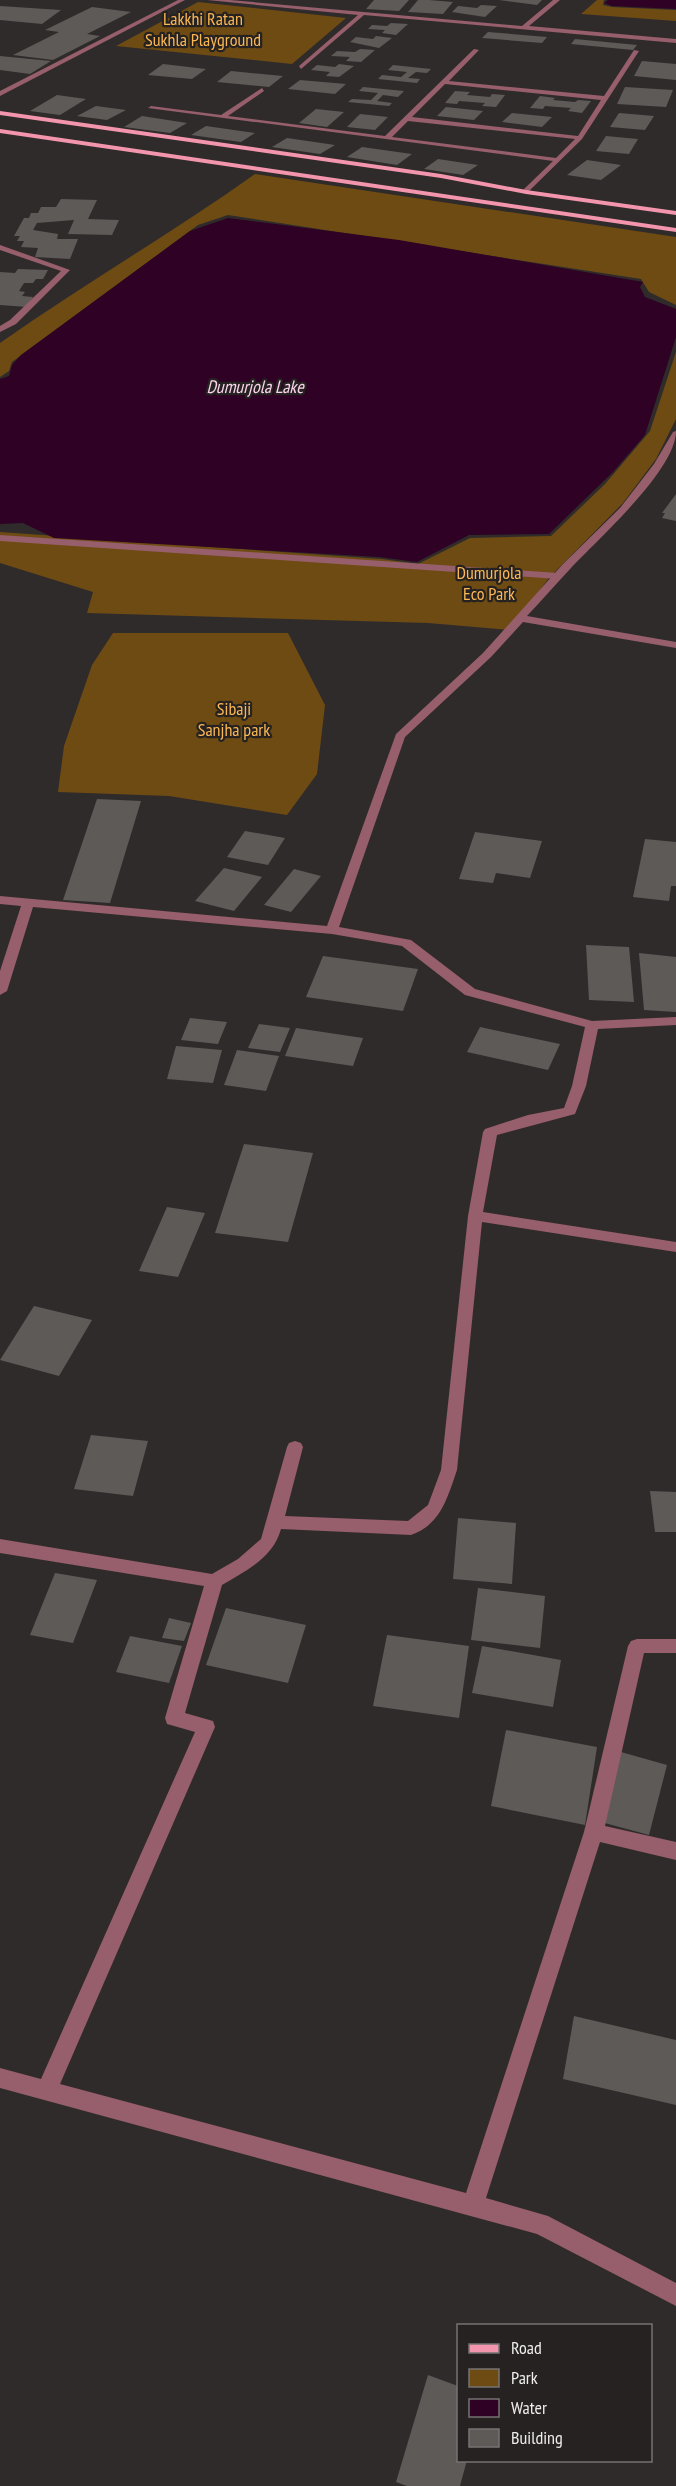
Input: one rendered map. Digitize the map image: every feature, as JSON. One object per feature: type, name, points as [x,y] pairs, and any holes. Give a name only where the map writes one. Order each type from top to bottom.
[{"type":"main road","points":[[0,113],[441,176],[526,192],[676,213]]},
{"type":"main road","points":[[0,131],[676,230]]},
{"type":"street","points":[[160,0],[180,1]]},
{"type":"street","points":[[210,0],[676,41]]},
{"type":"street","points":[[524,27],[557,0]]},
{"type":"street","points":[[0,94],[180,1]]},
{"type":"street","points":[[301,67],[363,13]]},
{"type":"street","points":[[386,139],[476,50]]},
{"type":"street","points":[[526,192],[580,138],[636,51]]},
{"type":"street","points":[[444,82],[604,98]]},
{"type":"street","points":[[222,117],[262,90]]},
{"type":"street","points":[[151,108],[559,160]]},
{"type":"street","points":[[408,119],[580,138]]},
{"type":"street","points":[[0,247],[66,270],[13,322],[0,330]]},
{"type":"street","points":[[332,930],[400,736],[487,656],[558,576],[623,510],[658,465],[676,434]]},
{"type":"street","points":[[0,538],[558,576]]},
{"type":"street","points":[[520,618],[676,645]]},
{"type":"street","points":[[0,900],[332,930],[406,944],[470,992],[592,1025],[676,1022]]},
{"type":"street","points":[[0,991],[28,903]]},
{"type":"street","points":[[274,1522],[411,1528],[435,1509],[449,1470],[475,1216],[490,1132],[528,1120],[570,1111],[579,1086],[592,1025]]},
{"type":"street","points":[[475,1216],[676,1247]]},
{"type":"street","points":[[0,1545],[214,1581],[244,1564],[269,1542],[295,1447]]},
{"type":"street","points":[[46,2091],[206,1727],[174,1718],[214,1581]]},
{"type":"street","points":[[473,2206],[594,1832],[637,1646],[676,1646]]},
{"type":"street","points":[[594,1832],[676,1851]]},
{"type":"street","points":[[0,2078],[540,2224],[676,2295]]},
{"type":"green space","points":[[597,0],[604,0],[603,5],[612,7],[676,10],[676,21],[581,14]]},
{"type":"green space","name":"Lakkhi Ratan Sukhla Playground","points":[[198,2],[346,18],[292,64],[116,46]]},
{"type":"green space","points":[[255,174],[676,237],[676,305],[649,292],[641,279],[228,215],[198,225],[12,362],[9,371],[0,377],[0,343]]},
{"type":"green space","name":"Dumurjola Eco Park","points":[[676,352],[676,419],[656,459],[623,503],[549,578],[510,630],[428,623],[87,613],[93,592],[0,563],[0,532],[382,559],[418,564],[470,538],[551,536],[605,484],[650,431]]},
{"type":"green space","name":"Sibaji Sanjha park","points":[[113,633],[288,633],[325,705],[317,774],[287,815],[169,796],[58,792],[64,746],[92,665]]},
{"type":"water","points":[[608,0],[676,0],[676,9],[612,6],[604,3]]},
{"type":"water","name":"Dumurjola Lake","points":[[228,218],[399,240],[643,282],[640,287],[645,297],[676,309],[676,337],[645,435],[613,472],[549,534],[469,535],[417,562],[379,557],[54,538],[23,523],[0,524],[0,379],[9,376],[12,365],[21,355],[190,231]]},
{"type":"building","points":[[374,0],[409,0],[399,11],[366,9]]},
{"type":"building","points":[[418,0],[453,2],[443,14],[408,12]]},
{"type":"building","points":[[499,0],[542,0],[537,5]]},
{"type":"building","points":[[481,5],[497,6],[485,17],[452,12],[458,6],[477,8]]},
{"type":"building","points":[[0,6],[61,10],[42,24],[0,20]]},
{"type":"building","points":[[92,7],[131,12],[87,34],[100,36],[53,60],[13,55],[59,32],[45,30]]},
{"type":"building","points":[[391,23],[408,24],[396,35],[382,33],[385,30],[368,29],[372,25],[387,26]]},
{"type":"building","points":[[488,32],[547,37],[542,43],[482,38]]},
{"type":"building","points":[[376,36],[392,38],[379,48],[350,42],[356,37],[373,39]]},
{"type":"building","points":[[575,39],[637,45],[633,50],[571,44]]},
{"type":"building","points":[[360,49],[375,50],[361,62],[346,61],[350,57],[331,56],[337,51],[355,52]]},
{"type":"building","points":[[0,56],[51,61],[30,74],[0,70]]},
{"type":"building","points":[[642,61],[676,64],[676,80],[634,76]]},
{"type":"building","points":[[163,64],[206,69],[192,79],[148,75]]},
{"type":"building","points":[[339,64],[354,66],[339,77],[326,76],[330,72],[311,70],[317,65],[335,67]]},
{"type":"building","points":[[393,65],[431,69],[427,73],[416,72],[408,78],[420,79],[417,83],[378,79],[382,75],[401,77],[407,72],[388,70]]},
{"type":"building","points":[[231,71],[283,76],[269,87],[217,82]]},
{"type":"building","points":[[300,80],[346,84],[335,94],[288,89]]},
{"type":"building","points":[[363,87],[404,91],[398,97],[383,95],[377,101],[392,103],[389,106],[348,102],[352,99],[371,100],[378,93],[359,91]]},
{"type":"building","points":[[625,87],[673,90],[666,107],[617,104]]},
{"type":"building","points":[[455,91],[470,92],[467,95],[490,97],[492,94],[505,95],[496,107],[482,106],[485,103],[459,101],[457,104],[445,103]]},
{"type":"building","points":[[57,95],[86,99],[60,115],[30,111]]},
{"type":"building","points":[[540,96],[555,98],[553,100],[591,101],[582,113],[568,111],[571,108],[545,106],[543,109],[530,108]]},
{"type":"building","points":[[96,106],[126,110],[107,120],[77,116]]},
{"type":"building","points":[[446,107],[483,111],[474,120],[437,116]]},
{"type":"building","points":[[316,109],[344,112],[327,127],[299,123]]},
{"type":"building","points":[[512,113],[552,117],[542,127],[502,122]]},
{"type":"building","points":[[619,113],[654,116],[645,130],[610,127]]},
{"type":"building","points":[[360,114],[388,117],[375,130],[347,127]]},
{"type":"building","points":[[142,116],[187,123],[170,133],[124,127]]},
{"type":"building","points":[[206,126],[255,133],[241,142],[191,135]]},
{"type":"building","points":[[606,136],[638,139],[629,154],[596,151]]},
{"type":"building","points":[[287,138],[335,145],[320,154],[272,147]]},
{"type":"building","points":[[362,147],[412,154],[397,165],[347,157]]},
{"type":"building","points":[[438,159],[478,165],[463,175],[424,169]]},
{"type":"building","points":[[587,160],[621,165],[601,180],[567,175]]},
{"type":"building","points":[[61,199],[97,200],[88,219],[119,220],[112,235],[68,234],[74,220],[37,223],[33,230],[58,234],[57,239],[78,239],[70,259],[35,257],[38,248],[21,247],[24,241],[17,241],[20,236],[14,236],[24,218],[29,218],[31,213],[38,213],[41,207],[56,207]]},
{"type":"building","points":[[18,269],[48,270],[43,279],[36,279],[33,283],[24,283],[19,291],[25,292],[22,296],[33,297],[27,307],[0,305],[0,272],[15,273]]},
{"type":"building","points":[[676,494],[676,521],[662,518],[665,513],[662,513]]},
{"type":"building","points":[[97,799],[141,801],[110,903],[63,900]]},
{"type":"building","points":[[245,831],[285,838],[268,865],[227,857]]},
{"type":"building","points":[[475,832],[542,841],[530,878],[496,873],[493,883],[459,879]]},
{"type":"building","points":[[645,839],[676,842],[676,886],[671,886],[669,901],[633,897]]},
{"type":"building","points":[[224,868],[262,877],[234,911],[195,901]]},
{"type":"building","points":[[294,869],[321,876],[291,912],[264,905]]},
{"type":"building","points":[[586,945],[629,947],[634,1002],[589,1000]]},
{"type":"building","points":[[639,953],[676,957],[676,1012],[644,1010]]},
{"type":"building","points":[[323,956],[418,969],[403,1011],[306,997]]},
{"type":"building","points":[[190,1018],[227,1022],[218,1044],[181,1040]]},
{"type":"building","points":[[259,1024],[290,1028],[280,1052],[248,1048]]},
{"type":"building","points":[[480,1027],[560,1044],[548,1070],[467,1052]]},
{"type":"building","points":[[296,1028],[363,1038],[353,1066],[285,1056]]},
{"type":"building","points":[[176,1046],[222,1050],[213,1083],[167,1079]]},
{"type":"building","points":[[237,1050],[279,1056],[266,1091],[224,1085]]},
{"type":"building","points":[[244,1144],[313,1153],[288,1242],[215,1233]]},
{"type":"building","points":[[167,1207],[205,1213],[178,1277],[139,1271]]},
{"type":"building","points":[[34,1306],[92,1320],[59,1376],[0,1360]]},
{"type":"building","points":[[91,1435],[148,1441],[133,1496],[74,1489]]},
{"type":"building","points":[[650,1491],[676,1492],[676,1532],[655,1532]]},
{"type":"building","points":[[458,1518],[516,1523],[512,1584],[453,1579]]},
{"type":"building","points":[[55,1573],[97,1580],[73,1643],[30,1635]]},
{"type":"building","points":[[478,1588],[545,1596],[540,1648],[471,1640]]},
{"type":"building","points":[[226,1608],[306,1625],[288,1683],[206,1665]]},
{"type":"building","points":[[169,1618],[191,1623],[184,1641],[162,1638]]},
{"type":"building","points":[[387,1635],[469,1646],[459,1718],[373,1706]]},
{"type":"building","points":[[130,1636],[182,1646],[169,1683],[116,1672]]},
{"type":"building","points":[[482,1646],[561,1660],[553,1707],[472,1693]]},
{"type":"building","points":[[506,1730],[597,1747],[585,1825],[491,1806]]},
{"type":"building","points":[[621,1752],[667,1765],[649,1835],[601,1822]]},
{"type":"building","points":[[574,2016],[676,2040],[676,2105],[563,2079]]},
{"type":"building","points":[[428,2375],[457,2386],[457,2462],[466,2462],[460,2486],[407,2486],[396,2482]]}]
